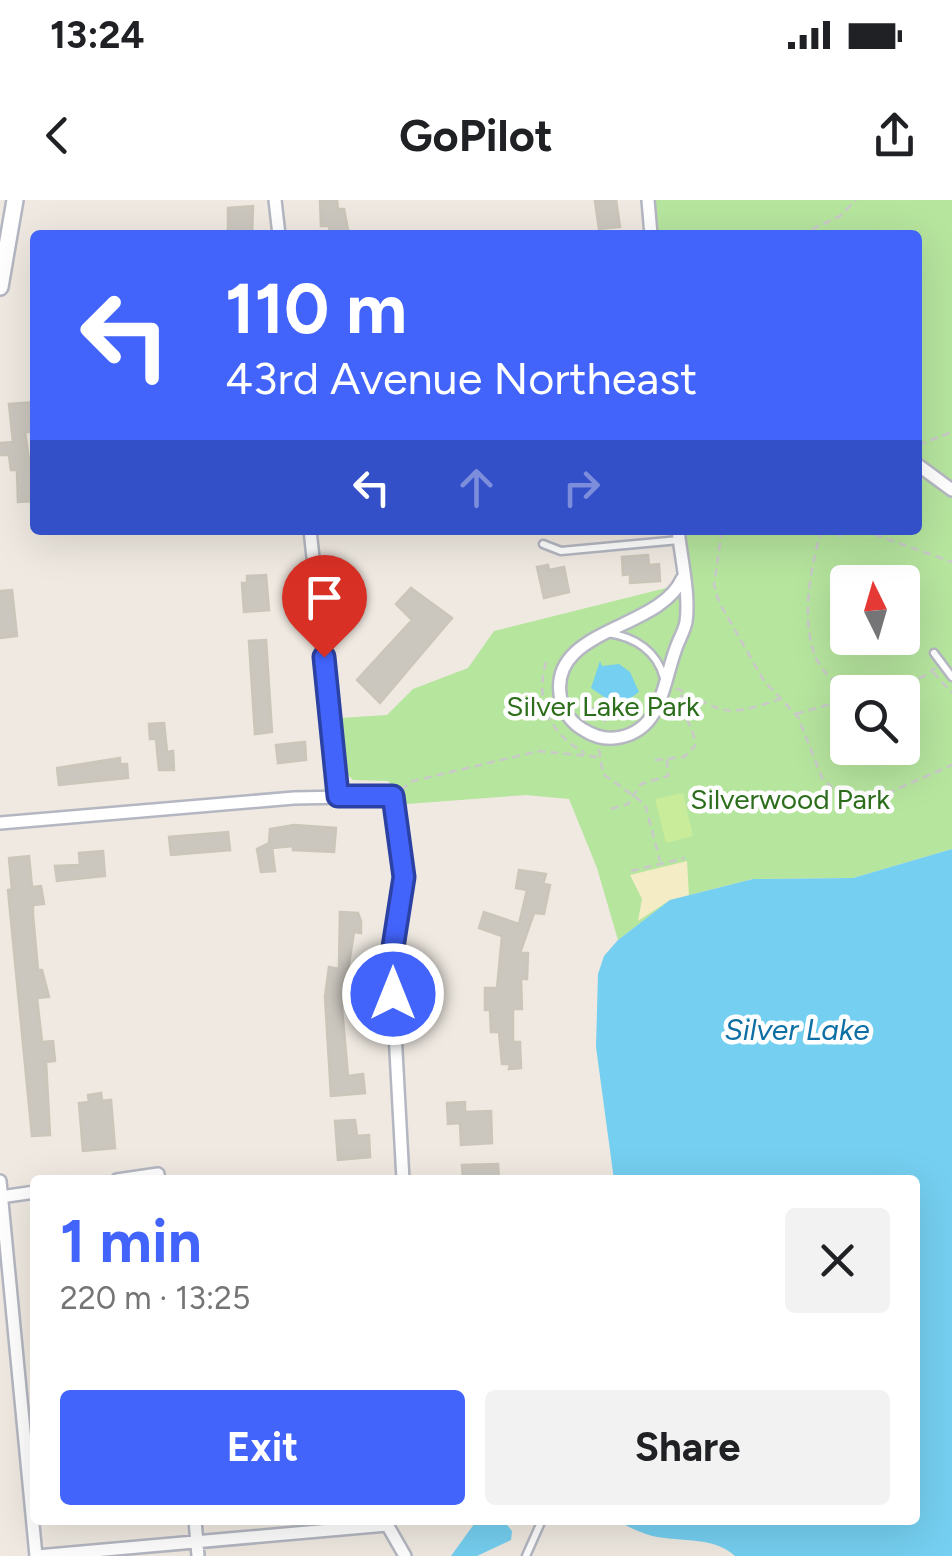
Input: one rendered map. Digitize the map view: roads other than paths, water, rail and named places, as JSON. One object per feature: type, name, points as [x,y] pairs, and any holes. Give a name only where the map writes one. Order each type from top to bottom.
[{"type":"street","points":[[0,288],[15,200]]},
{"type":"street","points":[[275,200],[278,230]]},
{"type":"street","points":[[648,200],[651,230]]},
{"type":"street","points":[[922,468],[952,490]]},
{"type":"street","points":[[311,535],[338,796]]},
{"type":"street","points":[[679,535],[686,619],[665,684],[647,723],[625,736],[602,738],[574,723],[566,712],[560,686],[576,651],[662,606],[682,579]]},
{"type":"street","points":[[0,823],[338,796],[393,796],[404,877],[391,960],[403,1175]]},
{"type":"street","points":[[0,1181],[30,1494]]},
{"type":"street","points":[[1,1197],[30,1193]]},
{"type":"street","points":[[33,1525],[36,1556],[358,1525]]},
{"type":"street","points":[[195,1525],[198,1556]]},
{"type":"street","points":[[388,1525],[405,1556]]},
{"type":"lane","points":[[543,544],[561,550],[679,535]]},
{"type":"lane","points":[[608,632],[632,639],[656,656],[665,684]]},
{"type":"lane","points":[[934,653],[952,677]]},
{"type":"lane","points":[[526,1556],[540,1525]]},
{"type":"water","points":[[600,661],[602,666],[619,664],[630,672],[639,692],[625,702],[607,705],[607,699],[591,688]]},
{"type":"water","name":"Silver Lake","points":[[952,849],[952,1556],[735,1556],[715,1545],[657,1537],[625,1525],[920,1525],[920,1175],[613,1175],[596,1047],[598,974],[604,956],[618,940],[670,900],[753,879],[853,878]]},
{"type":"water","points":[[473,1525],[507,1525],[512,1531],[511,1540],[477,1556],[451,1556]]},
{"type":"park label","name":"Silver Lake Park","points":[[603,706]]},
{"type":"park label","name":"Silverwood Park","points":[[790,799]]}]
